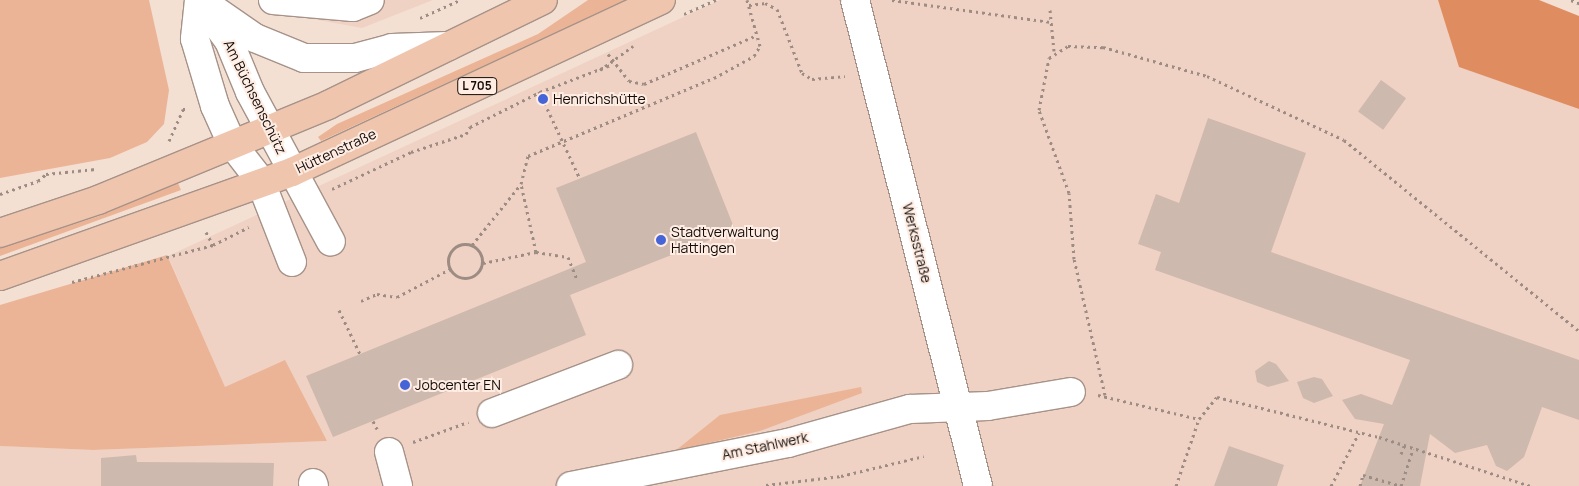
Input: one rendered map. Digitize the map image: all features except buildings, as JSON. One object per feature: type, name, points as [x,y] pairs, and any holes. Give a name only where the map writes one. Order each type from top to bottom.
[{"type":"main road","points":[[0,233],[98,200],[270,130],[543,0]]},
{"type":"main road","name":"Hüttenstraße","points":[[0,276],[193,210],[260,180],[292,172],[661,0]]},
{"type":"street","name":"Am Büchsenschütz","points":[[199,0],[255,38],[304,58],[355,58],[392,48],[448,46]]},
{"type":"street","name":"Am Büchsenschütz","points":[[199,0],[229,41],[270,130],[331,242]]},
{"type":"street","points":[[199,0],[195,39],[232,144],[260,180],[292,262]]},
{"type":"street","points":[[273,0],[353,7],[370,0]]},
{"type":"street","name":"Werksstraße","points":[[855,0],[978,486]]},
{"type":"street","points":[[492,413],[618,365]]},
{"type":"street","name":"Am Stahlwerk","points":[[571,486],[788,443],[910,409],[958,408],[1071,392]]},
{"type":"street","points":[[389,452],[398,486]]},
{"type":"path","points":[[450,269],[449,256],[455,247],[472,245],[520,184],[528,156],[742,64],[760,46],[747,0]]},
{"type":"path","points":[[892,0],[1051,22]]},
{"type":"path","points":[[1571,0],[1579,4]]},
{"type":"path","points":[[749,5],[764,3],[776,9],[802,73],[812,78],[846,76]]},
{"type":"path","points":[[1050,10],[1054,51],[1046,66],[1040,110],[1068,194],[1074,259],[1105,395]]},
{"type":"path","points":[[308,200],[411,152],[466,134],[470,127],[531,96],[604,64],[613,64],[629,81],[644,84],[757,35]]},
{"type":"path","points":[[1054,51],[1080,44],[1103,48],[1207,76],[1328,132],[1384,170],[1579,331]]},
{"type":"path","points":[[543,98],[580,179]]},
{"type":"path","points":[[159,144],[169,140]]},
{"type":"path","points":[[0,194],[38,181],[46,174],[104,166]]},
{"type":"path","points":[[520,184],[536,252]]},
{"type":"path","points":[[65,284],[213,245],[274,214]]},
{"type":"path","points":[[472,245],[483,263]]},
{"type":"path","points":[[450,269],[468,278],[483,263],[536,252],[568,257],[577,279]]},
{"type":"path","points":[[361,301],[377,294],[397,297],[450,269]]},
{"type":"path","points":[[339,310],[360,354]]},
{"type":"path","points":[[1071,392],[1105,395],[1199,419]]},
{"type":"path","points":[[1176,486],[1199,419],[1217,397],[1359,433],[1531,486]]},
{"type":"path","points":[[372,421],[389,452],[492,413]]},
{"type":"path","points":[[1331,486],[1359,433]]},
{"type":"path","points":[[1401,454],[1404,446]]},
{"type":"path","points":[[1360,486],[1363,476],[1401,486],[1413,449]]},
{"type":"path","points":[[766,485],[841,476],[924,456]]},
{"type":"shaded area","points":[[0,0],[149,0],[169,90],[164,124],[147,142],[110,158],[0,178]]},
{"type":"shaded area","points":[[260,0],[433,0],[362,28],[280,13]]},
{"type":"shaded area","points":[[588,0],[626,0],[321,141],[318,137],[337,124],[538,34]]},
{"type":"shaded area","points":[[720,0],[1438,0],[1460,67],[1579,109],[1579,486],[0,486],[0,446],[93,450],[327,441],[320,430],[225,388],[168,256]]},
{"type":"shaded area","points":[[1438,0],[1539,0],[1579,16],[1579,109],[1459,67]]},
{"type":"shaded area","points":[[178,183],[181,190],[0,256],[0,248],[99,216]]},
{"type":"shaded area","points":[[167,255],[225,387],[285,360],[327,441],[93,450],[0,446],[0,305]]},
{"type":"shaded area","points":[[861,387],[862,393],[760,431],[675,451],[720,415]]},
{"type":"place","name":"Henrichshütte","points":[[543,99]]},
{"type":"place","name":"Stadtverwaltung Hattingen","points":[[661,240]]},
{"type":"place","name":"Jobcenter EN","points":[[405,385]]}]
